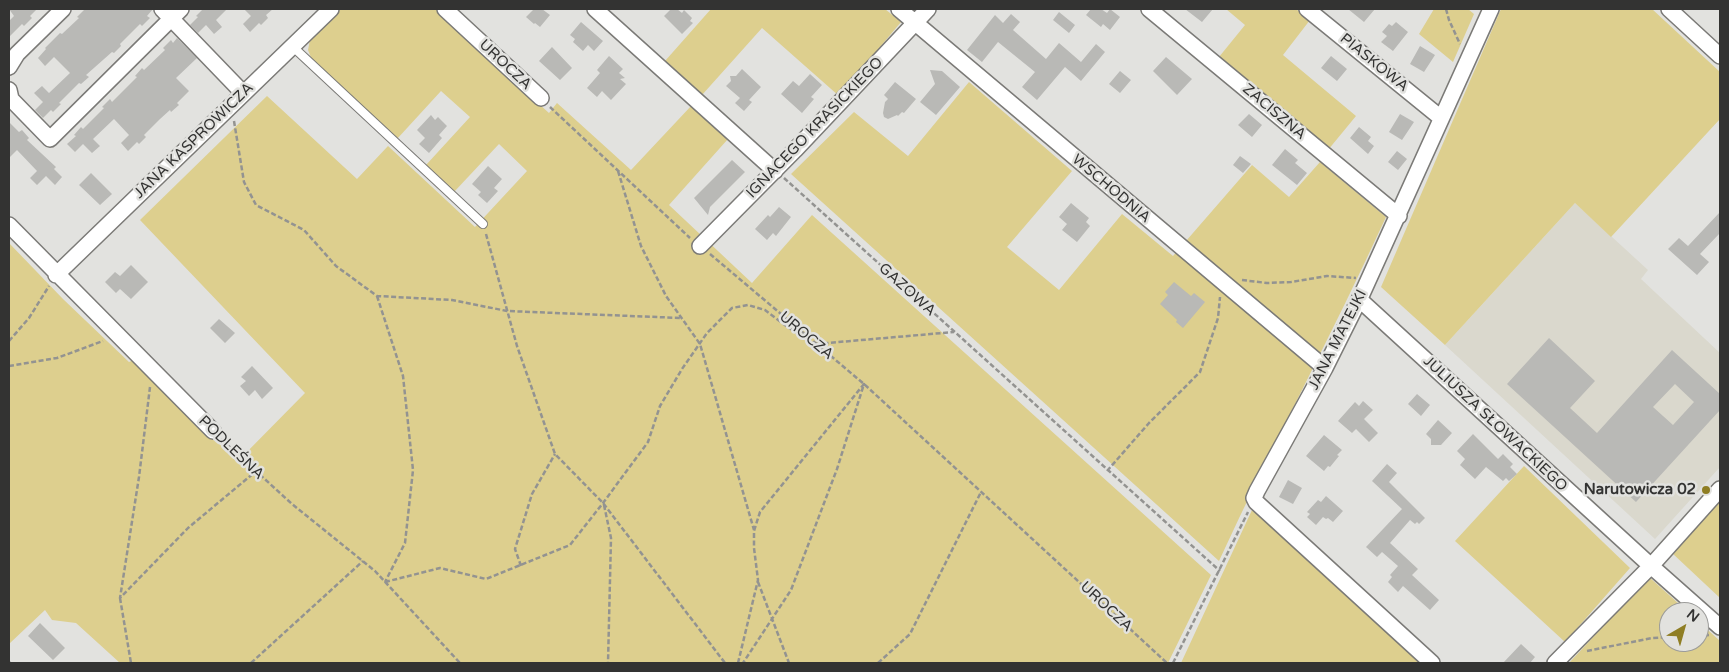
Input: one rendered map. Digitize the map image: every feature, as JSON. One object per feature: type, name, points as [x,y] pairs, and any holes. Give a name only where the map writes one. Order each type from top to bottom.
[{"type":"street","points":[[9,67],[17,54],[63,9]]},
{"type":"street","name":"JANA KASPROWICZA","points":[[56,275],[331,9]]},
{"type":"street","name":"UROCZA","points":[[445,9],[541,98]]},
{"type":"street","points":[[595,9],[775,170]]},
{"type":"street","name":"WSCHODNIA","points":[[899,9],[1325,368]]},
{"type":"street","name":"IGNACEGO KRASICKIEGO","points":[[700,246],[928,9]]},
{"type":"street","name":"ZACISZNA","points":[[1149,9],[1399,216]]},
{"type":"street","name":"PIASKOWA","points":[[1307,9],[1441,118]]},
{"type":"street","points":[[1669,9],[1720,56]]},
{"type":"street","name":"JANA MATEJKI","points":[[1256,502],[1254,498],[1257,491],[1360,300],[1489,10]]},
{"type":"street","points":[[9,90],[11,99],[50,139],[172,12],[243,93]]},
{"type":"street","name":"PODLEŚNA","points":[[9,225],[56,275],[213,431]]},
{"type":"street","name":"JULIUSZA SŁOWACKIEGO","points":[[1360,300],[1720,627]]},
{"type":"street","points":[[1555,663],[1651,566],[1720,489]]},
{"type":"street","points":[[1256,502],[1432,663]]},
{"type":"lane","points":[[292,46],[483,224]]},
{"type":"path","points":[[1446,9],[1463,50],[1469,58]]},
{"type":"path","name":"UROCZA","points":[[541,98],[700,246],[864,384],[1167,663]]},
{"type":"path","points":[[232,105],[244,182],[256,205],[304,230],[336,266],[377,296],[452,300],[507,311],[681,318]]},
{"type":"path","points":[[617,169],[641,246],[666,296],[700,344],[754,531],[758,580],[789,663]]},
{"type":"path","name":"GAZOWA","points":[[775,170],[1220,572]]},
{"type":"path","points":[[483,224],[523,365],[555,454],[604,503],[725,663]]},
{"type":"path","points":[[9,342],[29,318],[56,275]]},
{"type":"path","points":[[1107,471],[1149,423],[1200,372],[1218,318],[1222,282],[1243,280],[1267,283],[1291,282],[1327,276],[1369,278]]},
{"type":"path","points":[[377,296],[403,376],[413,470],[406,543],[385,582]]},
{"type":"path","points":[[385,582],[440,568],[486,579],[570,545],[604,503],[648,442],[660,406],[682,369],[707,333],[732,308],[748,305],[765,310],[789,328],[817,345],[954,332]]},
{"type":"path","points":[[9,366],[58,358],[118,335]]},
{"type":"path","points":[[131,663],[120,598],[139,477],[152,370]]},
{"type":"path","points":[[754,531],[760,512],[864,384]]},
{"type":"path","points":[[743,663],[792,590],[837,469],[864,384]]},
{"type":"path","name":"PODLEŚNA","points":[[213,431],[255,472],[363,561],[460,663]]},
{"type":"path","points":[[521,566],[515,549],[532,494],[555,454]]},
{"type":"path","points":[[120,598],[188,528],[255,472]]},
{"type":"path","points":[[878,663],[910,634],[981,492]]},
{"type":"path","points":[[1174,663],[1220,572],[1250,506],[1256,502]]},
{"type":"path","points":[[604,503],[611,538],[608,663]]},
{"type":"path","points":[[250,663],[363,561]]},
{"type":"path","points":[[738,663],[758,580]]},
{"type":"path","points":[[1569,649],[1573,654],[1659,638]]},
{"type":"shaded area","points":[[341,9],[438,9],[442,17],[549,113],[557,103],[631,170],[692,105],[728,139],[669,205],[752,283],[812,215],[1211,575],[1168,663],[120,663],[76,623],[52,620],[45,610],[9,644],[9,243],[63,299],[129,362],[136,359],[237,462],[305,393],[140,220],[267,96],[357,179],[388,146],[475,227],[527,171],[499,144],[454,192],[426,165],[470,117],[441,91],[397,139],[312,60],[308,50],[310,40]]},
{"type":"shaded area","points":[[711,9],[885,9],[901,22],[839,96],[762,28],[702,95],[665,61]]},
{"type":"shaded area","points":[[1226,9],[1296,9],[1310,20],[1283,55],[1356,116],[1328,150],[1219,57],[1245,25]]},
{"type":"shaded area","points":[[1434,9],[1468,9],[1474,14],[1453,62],[1419,34]]},
{"type":"shaded area","points":[[1501,9],[1652,9],[1720,72],[1720,119],[1611,237],[1575,203],[1445,345],[1381,287]]},
{"type":"shaded area","points":[[969,82],[1072,171],[1007,247],[1059,290],[1122,214],[1173,256],[1252,165],[1289,197],[1320,162],[1386,217],[1219,561],[791,174],[854,112],[908,156]]},
{"type":"shaded area","points":[[1575,203],[1648,270],[1641,279],[1720,353],[1720,467],[1655,539],[1445,345]]},
{"type":"shaded area","points":[[1524,466],[1630,568],[1565,642],[1455,541]]},
{"type":"shaded area","points":[[1720,501],[1720,598],[1672,553]]},
{"type":"shaded area","points":[[1252,510],[1420,661],[1418,663],[1181,663]]},
{"type":"shaded area","points":[[1649,577],[1677,602],[1659,602],[1659,652],[1709,652],[1709,631],[1720,641],[1720,663],[1569,663]]},
{"type":"building","points":[[9,9],[37,9],[24,26],[22,24],[9,37],[9,21],[14,16]]},
{"type":"building","points":[[85,9],[153,9],[147,16],[150,18],[142,26],[140,24],[120,44],[121,46],[114,53],[112,52],[86,75],[89,77],[81,84],[79,83],[59,103],[61,104],[53,112],[51,110],[43,118],[35,110],[43,102],[34,93],[42,86],[49,93],[70,73],[54,57],[45,66],[38,58],[60,33],[62,34],[79,18],[77,17]]},
{"type":"building","points":[[203,9],[227,9],[216,20],[222,27],[214,34],[206,25],[198,33],[190,25]]},
{"type":"building","points":[[244,9],[273,9],[266,15],[268,18],[261,25],[259,23],[250,32],[243,24],[251,16]]},
{"type":"building","points":[[534,9],[542,9],[550,15],[540,27],[526,17]]},
{"type":"building","points":[[671,9],[677,9],[682,13],[684,10],[692,18],[690,21],[693,23],[682,34],[664,16]]},
{"type":"building","points":[[1091,9],[1101,9],[1107,13],[1110,9],[1120,17],[1110,30],[1103,24],[1101,27],[1086,15]]},
{"type":"building","points":[[1185,9],[1213,9],[1202,22]]},
{"type":"building","points":[[1348,9],[1375,9],[1364,22]]},
{"type":"building","points":[[1059,12],[1075,25],[1069,33],[1053,20]]},
{"type":"building","points":[[1011,14],[1020,22],[1013,30],[1046,59],[1059,43],[1081,62],[1096,44],[1105,52],[1081,81],[1065,67],[1037,100],[1022,87],[1035,72],[998,42],[982,62],[967,50],[995,15],[1003,23]]},
{"type":"building","points":[[581,22],[603,41],[594,51],[588,45],[583,51],[573,42],[575,39],[570,35]]},
{"type":"building","points":[[1396,22],[1408,32],[1393,51],[1381,42],[1387,36],[1382,32],[1389,24],[1392,26]]},
{"type":"building","points":[[177,38],[197,58],[176,78],[189,91],[177,103],[179,105],[160,119],[144,135],[146,137],[139,144],[137,142],[128,151],[121,143],[129,135],[114,119],[93,139],[100,146],[92,153],[83,144],[75,152],[67,144],[76,136],[74,135],[81,127],[83,129],[104,108],[102,107],[110,99],[112,102],[137,77],[135,76],[142,68],[144,70],[165,50],[163,48],[171,40],[173,43]]},
{"type":"building","points":[[1420,46],[1435,55],[1424,72],[1410,64]]},
{"type":"building","points":[[552,47],[572,68],[560,80],[539,61]]},
{"type":"building","points":[[609,56],[623,69],[619,73],[625,78],[620,79],[626,84],[611,100],[602,91],[597,97],[587,88],[600,73],[597,70]]},
{"type":"building","points":[[1331,56],[1347,69],[1337,81],[1321,68]]},
{"type":"building","points":[[1166,57],[1192,79],[1177,95],[1153,71]]},
{"type":"building","points":[[742,69],[761,87],[749,100],[752,102],[744,111],[735,103],[740,98],[726,86],[731,81],[730,76],[736,76]]},
{"type":"building","points":[[930,70],[942,71],[960,87],[936,115],[920,102],[935,84]]},
{"type":"building","points":[[1120,71],[1131,80],[1120,93],[1109,84]]},
{"type":"building","points":[[810,74],[822,85],[811,97],[814,99],[802,113],[781,94],[793,81],[799,86]]},
{"type":"building","points":[[895,82],[916,99],[904,113],[902,112],[898,116],[888,119],[884,117],[883,113],[885,102],[888,99],[884,95]]},
{"type":"building","points":[[1249,114],[1262,125],[1252,137],[1238,125]]},
{"type":"building","points":[[1400,114],[1414,122],[1402,140],[1389,132]]},
{"type":"building","points":[[431,115],[435,120],[438,117],[447,126],[439,135],[442,138],[429,153],[419,144],[425,138],[417,130]]},
{"type":"building","points":[[9,122],[19,132],[22,130],[29,138],[27,140],[56,167],[54,169],[62,177],[55,185],[46,176],[37,185],[30,178],[37,171],[17,150],[9,158]]},
{"type":"building","points":[[1359,127],[1371,137],[1368,141],[1374,146],[1368,154],[1350,138]]},
{"type":"building","points":[[1285,149],[1298,160],[1295,163],[1307,173],[1297,185],[1272,165]]},
{"type":"building","points":[[1397,151],[1407,159],[1398,170],[1388,162]]},
{"type":"building","points":[[1240,156],[1251,164],[1243,173],[1233,165]]},
{"type":"building","points":[[732,160],[745,172],[710,207],[708,215],[694,198]]},
{"type":"building","points":[[488,166],[502,179],[494,188],[498,191],[487,203],[478,195],[481,192],[472,184]]},
{"type":"building","points":[[91,173],[112,194],[100,205],[79,185]]},
{"type":"building","points":[[1071,203],[1089,218],[1086,222],[1090,226],[1077,242],[1062,230],[1067,224],[1059,217]]},
{"type":"building","points":[[779,207],[791,217],[776,236],[773,233],[767,240],[755,229],[768,215],[770,217]]},
{"type":"building","points":[[1720,212],[1720,233],[1700,254],[1709,262],[1697,275],[1668,249],[1679,238],[1688,246]]},
{"type":"building","points":[[131,265],[148,282],[131,299],[120,289],[116,293],[105,282],[115,272],[120,276]]},
{"type":"building","points":[[1174,282],[1191,296],[1194,293],[1205,302],[1183,328],[1160,304],[1168,295],[1165,292]]},
{"type":"building","points":[[219,319],[235,333],[225,343],[210,328]]},
{"type":"building","points":[[1549,338],[1595,381],[1570,408],[1597,433],[1672,350],[1720,394],[1720,410],[1636,502],[1507,384]],"holes":[[[1675,384],[1694,402],[1673,425],[1653,407]]]},
{"type":"building","points":[[252,366],[273,388],[262,399],[255,390],[249,396],[240,386],[246,381],[241,377]]},
{"type":"building","points":[[1417,394],[1430,405],[1421,416],[1408,404]]},
{"type":"building","points":[[1363,401],[1373,410],[1364,419],[1378,433],[1369,442],[1356,429],[1352,433],[1338,421],[1355,402],[1359,406]]},
{"type":"building","points":[[1438,420],[1452,433],[1441,445],[1431,445],[1431,439],[1426,434]]},
{"type":"building","points":[[1473,434],[1498,459],[1503,454],[1513,464],[1510,467],[1517,474],[1509,481],[1506,478],[1503,481],[1486,467],[1475,479],[1460,465],[1465,459],[1457,451]]},
{"type":"building","points":[[1324,435],[1342,450],[1330,467],[1328,466],[1324,471],[1306,456]]},
{"type":"building","points":[[1387,464],[1397,473],[1389,482],[1425,518],[1419,524],[1417,522],[1415,524],[1410,520],[1390,543],[1418,569],[1412,575],[1439,600],[1430,610],[1403,586],[1398,592],[1388,582],[1392,577],[1390,575],[1398,566],[1382,552],[1377,557],[1366,547],[1402,509],[1372,481]]},
{"type":"building","points":[[1288,480],[1302,488],[1293,504],[1279,497]]},
{"type":"building","points":[[1326,496],[1343,511],[1333,522],[1323,517],[1316,525],[1307,517],[1310,514],[1307,512],[1318,500],[1321,502]]},
{"type":"building","points":[[40,623],[65,648],[53,660],[28,636]]},
{"type":"building","points":[[1521,644],[1535,657],[1530,663],[1503,663]]},
{"type":"place","name":"Narutowicza 02","points":[[1706,490]]}]
